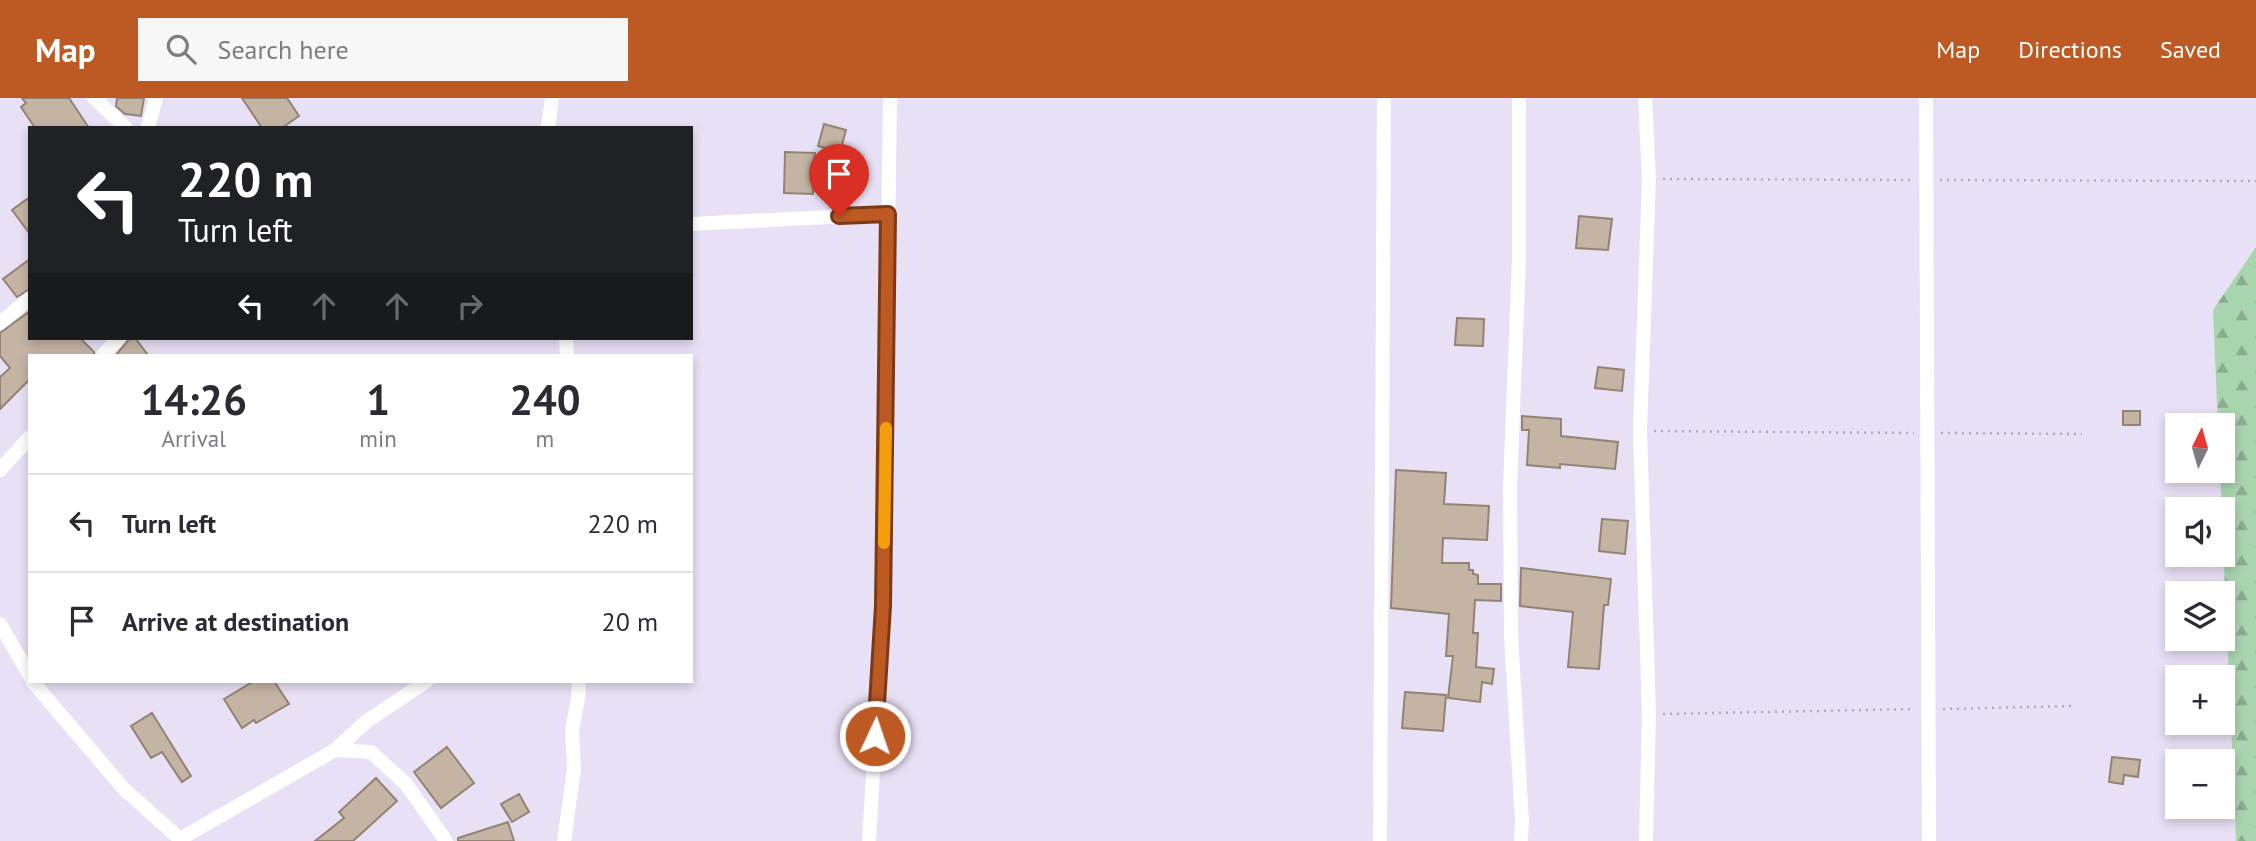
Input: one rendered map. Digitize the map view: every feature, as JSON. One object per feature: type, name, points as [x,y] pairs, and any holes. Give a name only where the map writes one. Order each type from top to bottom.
[{"type":"street","points":[[94,98],[124,126]]},
{"type":"street","points":[[149,126],[156,98]]},
{"type":"street","points":[[548,126],[552,98]]},
{"type":"street","points":[[869,841],[883,606],[890,98]]},
{"type":"street","points":[[1380,841],[1384,98]]},
{"type":"street","points":[[1519,98],[1519,259],[1510,487],[1511,635],[1521,841]]},
{"type":"street","points":[[1645,98],[1650,179],[1640,431],[1649,714],[1646,841]]},
{"type":"street","points":[[1926,98],[1929,841]]},
{"type":"street","points":[[693,224],[888,214]]},
{"type":"street","points":[[0,323],[28,300]]},
{"type":"street","points":[[104,354],[117,340]]},
{"type":"street","points":[[0,470],[28,439]]},
{"type":"street","points":[[0,624],[28,674]]},
{"type":"street","points":[[34,683],[124,789],[180,839],[335,750],[367,721],[424,683]]},
{"type":"street","points":[[564,841],[574,769],[572,730],[579,683]]},
{"type":"street","points":[[335,750],[370,752],[406,784],[446,841]]},
{"type":"path","points":[[1650,179],[2256,181]]},
{"type":"path","points":[[1640,431],[2082,434]]},
{"type":"path","points":[[1649,714],[2074,706]]},
{"type":"green space","points":[[2256,247],[2256,841],[2236,841],[2235,749],[2232,749],[2231,735],[2235,735],[2235,665],[2228,665],[2228,651],[2235,651],[2235,581],[2225,581],[2224,567],[2235,567],[2235,497],[2221,497],[2221,483],[2235,483],[2235,413],[2217,413],[2213,310]]},
{"type":"building","points":[[22,98],[69,98],[88,126],[34,126],[21,107],[26,103]]},
{"type":"building","points":[[117,98],[144,98],[141,116],[125,114],[116,106]]},
{"type":"building","points":[[242,98],[287,98],[299,116],[285,126],[261,126]]},
{"type":"building","points":[[824,124],[846,130],[840,152],[818,146]]},
{"type":"building","points":[[785,152],[815,153],[813,194],[784,193]]},
{"type":"building","points":[[28,198],[28,231],[12,210]]},
{"type":"building","points":[[1579,216],[1612,219],[1608,250],[1576,248]]},
{"type":"building","points":[[28,260],[28,290],[17,297],[3,279]]},
{"type":"building","points":[[28,312],[28,340],[82,340],[94,354],[28,354],[28,381],[0,409],[0,377],[10,368],[0,356],[0,333]]},
{"type":"building","points":[[1457,318],[1484,319],[1483,346],[1455,345]]},
{"type":"building","points":[[128,340],[137,340],[147,354],[117,354]]},
{"type":"building","points":[[1598,367],[1624,370],[1622,391],[1595,388]]},
{"type":"building","points":[[2123,411],[2140,411],[2140,425],[2123,425]]},
{"type":"building","points":[[1522,416],[1561,419],[1561,436],[1618,442],[1615,469],[1560,464],[1560,468],[1527,465],[1529,430],[1522,430]]},
{"type":"building","points":[[1396,470],[1446,473],[1444,504],[1489,506],[1487,540],[1443,538],[1442,563],[1469,563],[1469,570],[1478,575],[1478,584],[1501,584],[1501,601],[1475,600],[1473,633],[1478,633],[1476,667],[1494,669],[1492,684],[1482,682],[1480,702],[1448,698],[1453,656],[1446,656],[1449,614],[1391,608]]},
{"type":"building","points":[[1602,519],[1628,521],[1625,554],[1599,551]]},
{"type":"building","points":[[1521,568],[1611,579],[1608,605],[1604,605],[1599,669],[1568,667],[1573,612],[1520,606]]},
{"type":"building","points":[[251,683],[275,683],[289,704],[242,728],[224,699]]},
{"type":"building","points":[[1405,692],[1446,695],[1443,731],[1402,728]]},
{"type":"building","points":[[152,713],[191,776],[182,782],[162,752],[151,758],[131,726]]},
{"type":"building","points":[[447,747],[474,783],[441,808],[414,772]]},
{"type":"building","points":[[2112,757],[2140,760],[2138,777],[2124,775],[2123,784],[2109,782]]},
{"type":"building","points":[[376,778],[397,801],[353,841],[315,841],[344,818],[339,812]]},
{"type":"building","points":[[519,794],[529,812],[512,822],[501,804]]},
{"type":"building","points":[[508,822],[514,841],[458,841],[458,838]]},
{"type":"slow traffic","points":[[884,543],[886,428]]},
{"type":"route","points":[[839,216],[888,214],[883,606],[875,736]]}]
